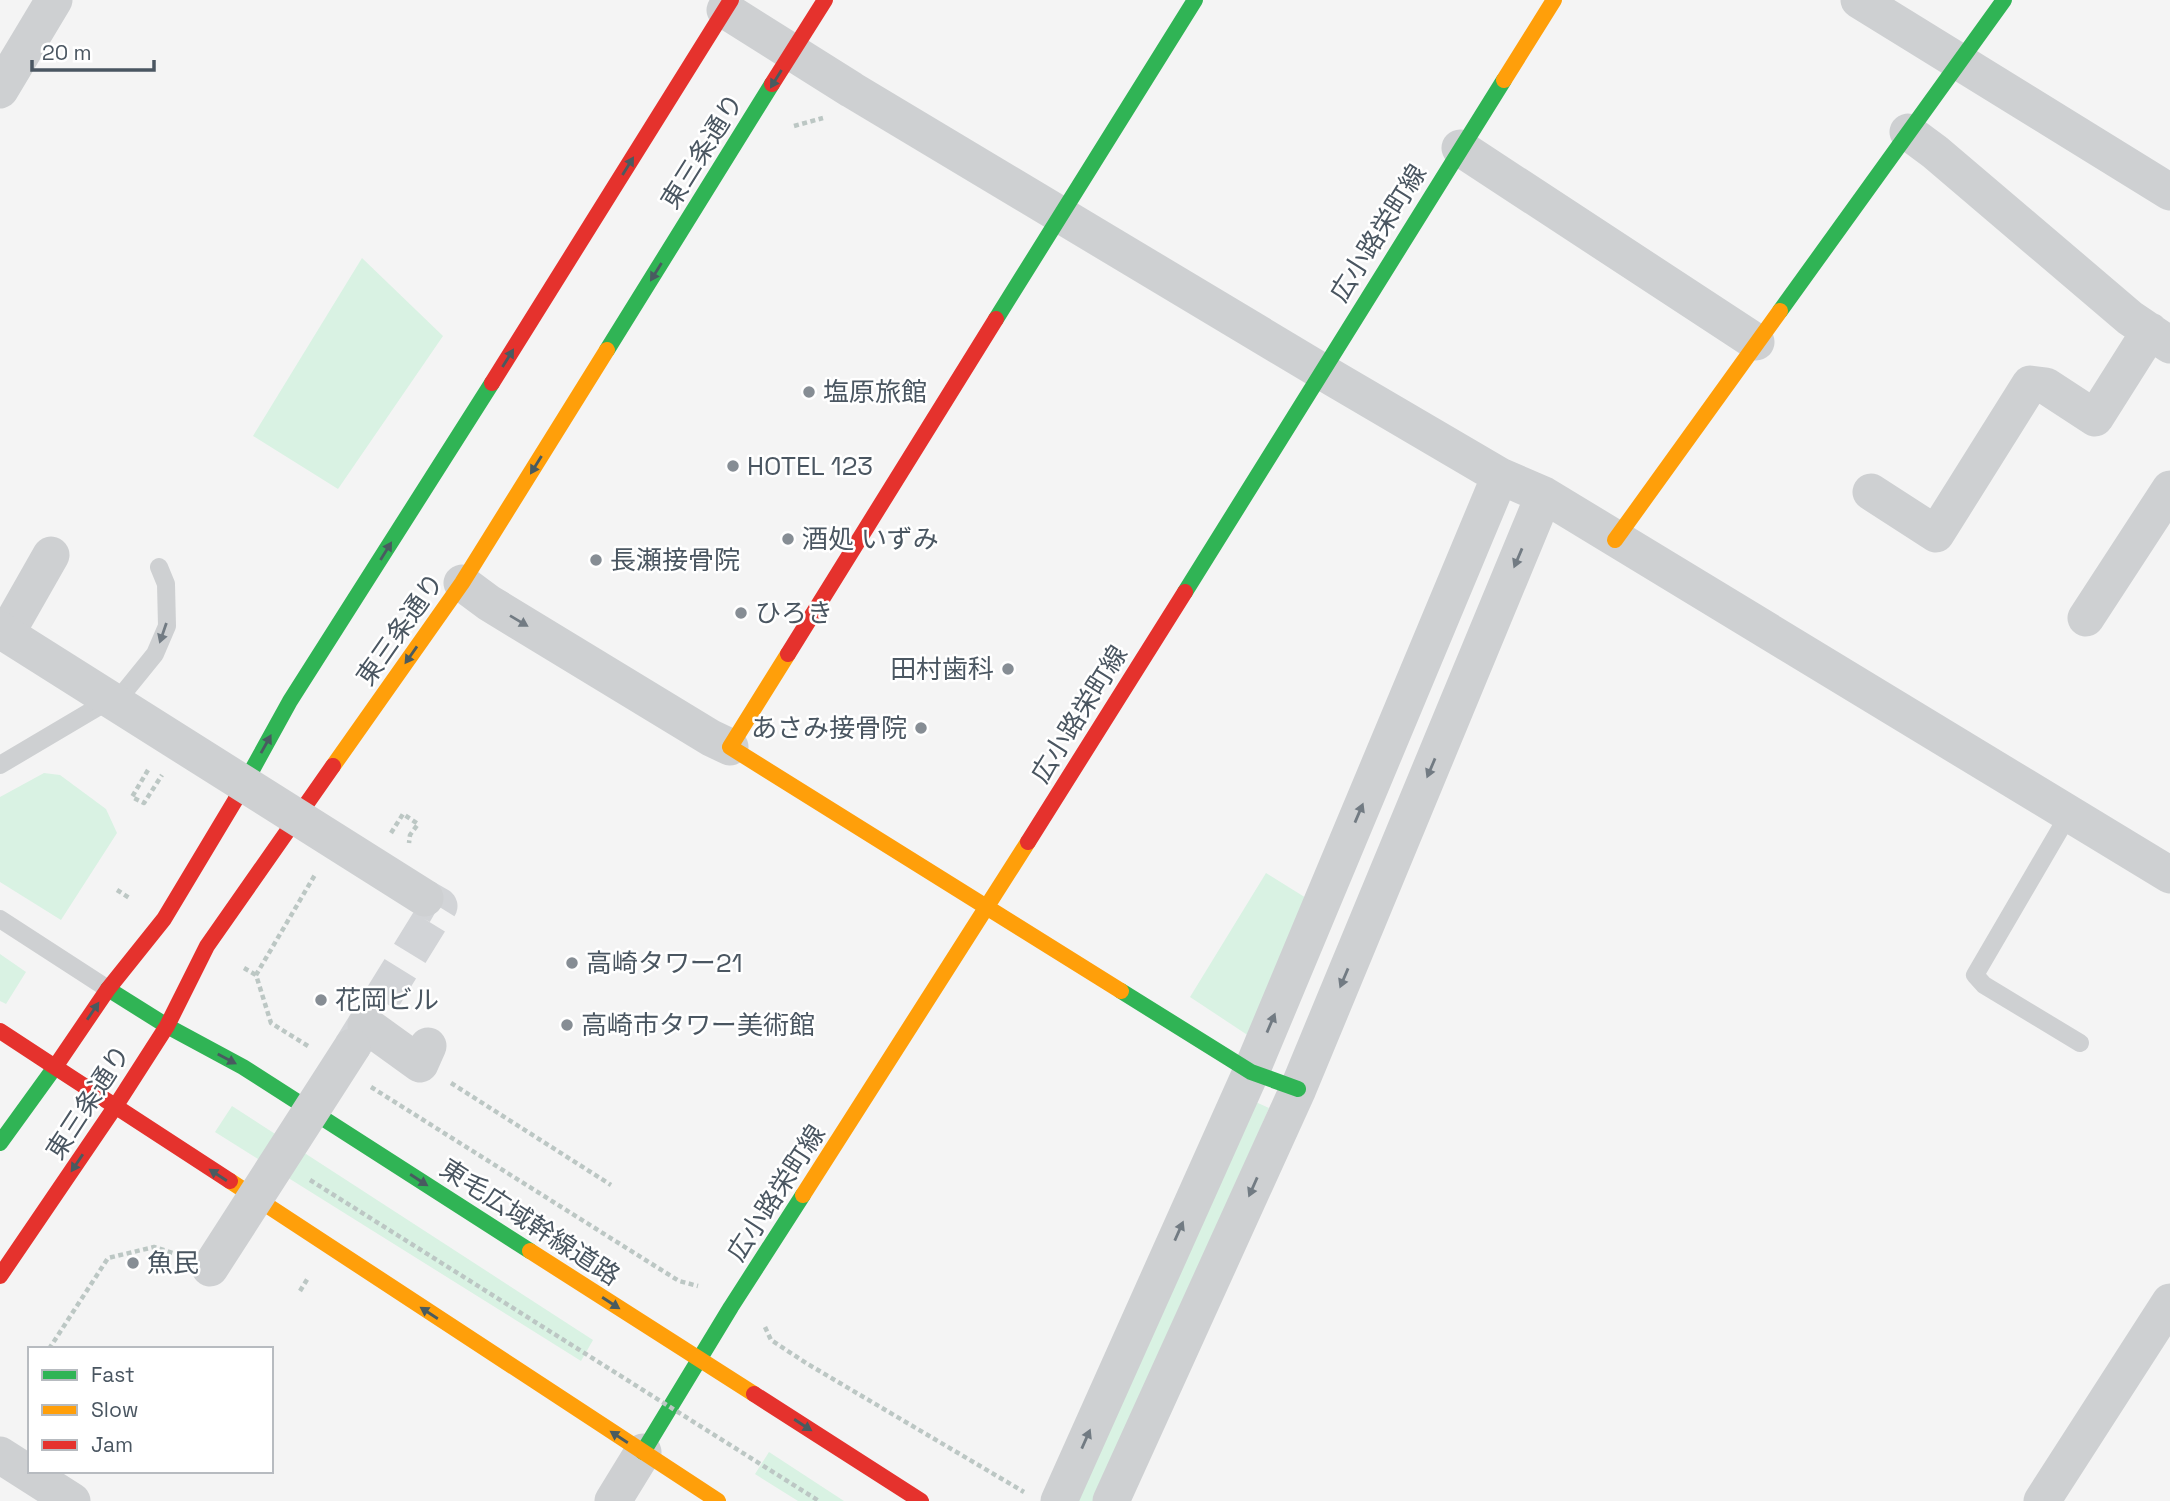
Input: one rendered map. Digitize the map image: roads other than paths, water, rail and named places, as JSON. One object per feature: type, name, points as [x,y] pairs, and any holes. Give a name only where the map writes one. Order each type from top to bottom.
[{"type":"main road","name":"東三条通り","points":[[0,1276],[167,1026],[207,946],[462,583],[825,0]]},
{"type":"main road","points":[[1195,0],[730,747],[1251,1072],[1298,1089]]},
{"type":"main road","name":"広小路栄町線","points":[[643,1452],[987,908],[1554,0]]},
{"type":"main road","points":[[1615,540],[2004,0]]},
{"type":"main road","name":"東三条通り","points":[[0,1143],[108,989],[164,919],[233,804],[290,701],[537,313],[728,5]]},
{"type":"main road","name":"東毛広域幹線道路","points":[[108,989],[167,1026],[243,1067],[921,1501]]},
{"type":"main road","points":[[0,1031],[718,1501]]},
{"type":"street","points":[[0,90],[54,0]]},
{"type":"street","points":[[1859,0],[2170,192]]},
{"type":"street","points":[[728,5],[852,90],[1500,476],[1544,495],[2170,875]]},
{"type":"street","points":[[1871,492],[1936,534],[2030,384],[2046,386],[2095,418],[2160,338],[2130,318],[1908,132]]},
{"type":"street","points":[[1460,148],[1756,342]]},
{"type":"street","points":[[1059,1501],[1251,1072],[1500,476]]},
{"type":"street","points":[[2086,618],[2170,489]]},
{"type":"street","points":[[1111,1501],[1298,1089],[1544,495]]},
{"type":"street","points":[[51,555],[3,632],[425,898]]},
{"type":"street","points":[[462,583],[489,603],[699,731],[730,747]]},
{"type":"street","points":[[210,1268],[349,1051],[424,1055]]},
{"type":"street","points":[[2042,1501],[2170,1302]]},
{"type":"street","points":[[613,1501],[643,1452]]},
{"type":"street","points":[[0,1455],[28,1473]]},
{"type":"street","points":[[28,1473],[72,1501]]},
{"type":"lane","points":[[0,765],[125,691],[155,654],[167,626],[166,584],[159,567]]},
{"type":"lane","points":[[2069,814],[1975,975],[1983,985],[2080,1043]]},
{"type":"lane","points":[[0,919],[108,989]]},
{"type":"tunnel","points":[[352,1047],[439,906],[425,898]]},
{"type":"place","name":"塩原旅館","points":[[809,392]]},
{"type":"place","name":"HOTEL 123","points":[[733,466]]},
{"type":"place","name":"酒処 いずみ","points":[[788,539]]},
{"type":"place","name":"長瀬接骨院","points":[[596,560]]},
{"type":"place","name":"ひろき","points":[[741,613]]},
{"type":"place","name":"田村歯科","points":[[1008,669]]},
{"type":"place","name":"あさみ接骨院","points":[[921,728]]},
{"type":"place","name":"高崎タワー21","points":[[572,963]]},
{"type":"place","name":"花岡ビル","points":[[321,1000]]},
{"type":"place","name":"高崎市タワー美術館","points":[[567,1025]]},
{"type":"place","name":"魚民","points":[[133,1263]]}]
